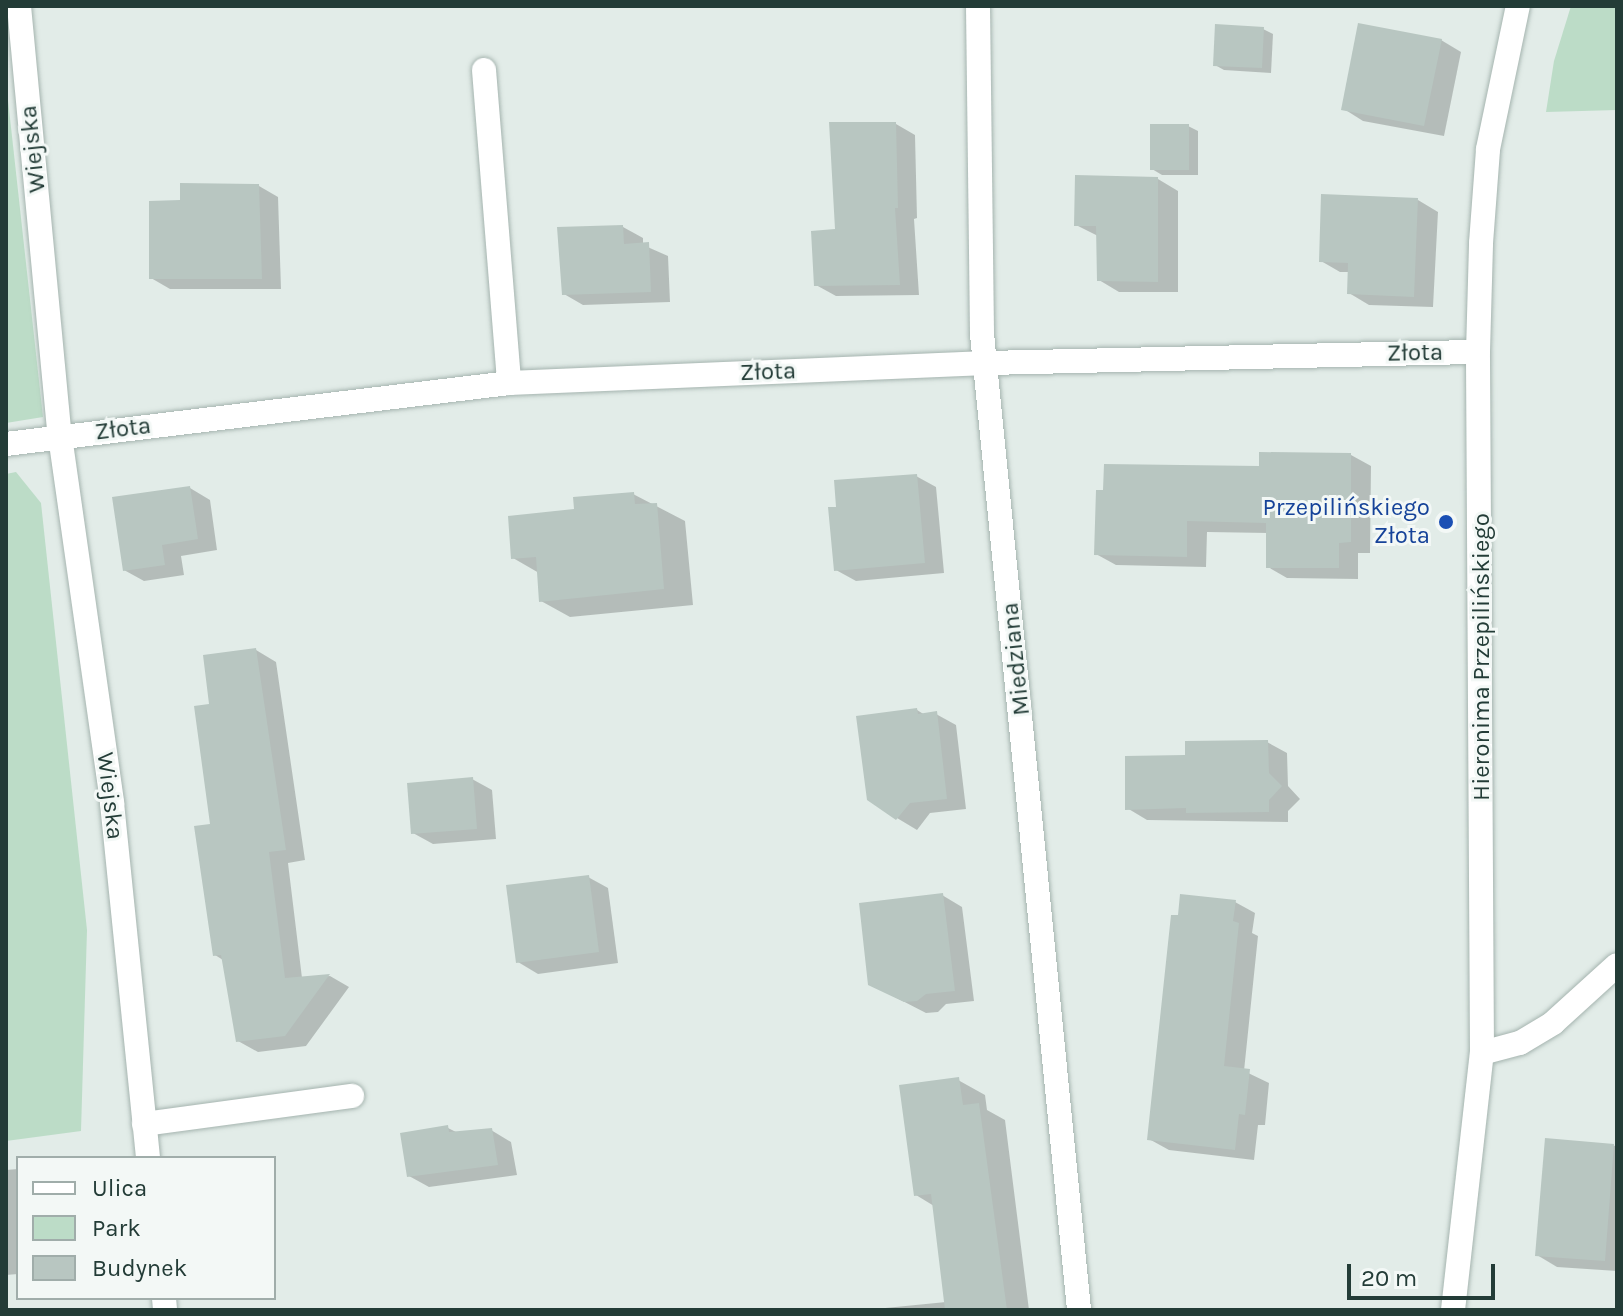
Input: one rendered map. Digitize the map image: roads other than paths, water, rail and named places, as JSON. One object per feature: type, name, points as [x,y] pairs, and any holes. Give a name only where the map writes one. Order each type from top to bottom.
[{"type":"street","name":"Wiejska","points":[[19,6],[60,436],[112,803],[148,1156]]},
{"type":"street","name":"Miedziana","points":[[978,6],[982,334],[1079,1310]]},
{"type":"street","name":"Hieronima Przepilińskiego","points":[[1453,1310],[1482,1053],[1478,352],[1488,149],[1518,6]]},
{"type":"street","points":[[484,70],[509,383]]},
{"type":"street","name":"Złota","points":[[60,436],[509,383],[987,363],[1478,352]]},
{"type":"street","points":[[6,444],[60,436]]},
{"type":"street","points":[[1482,1053],[1520,1043],[1553,1023],[1617,965]]},
{"type":"street","points":[[144,1124],[352,1096]]},
{"type":"place","name":"Przepilińskiego Złota","points":[[1446,522]]}]
